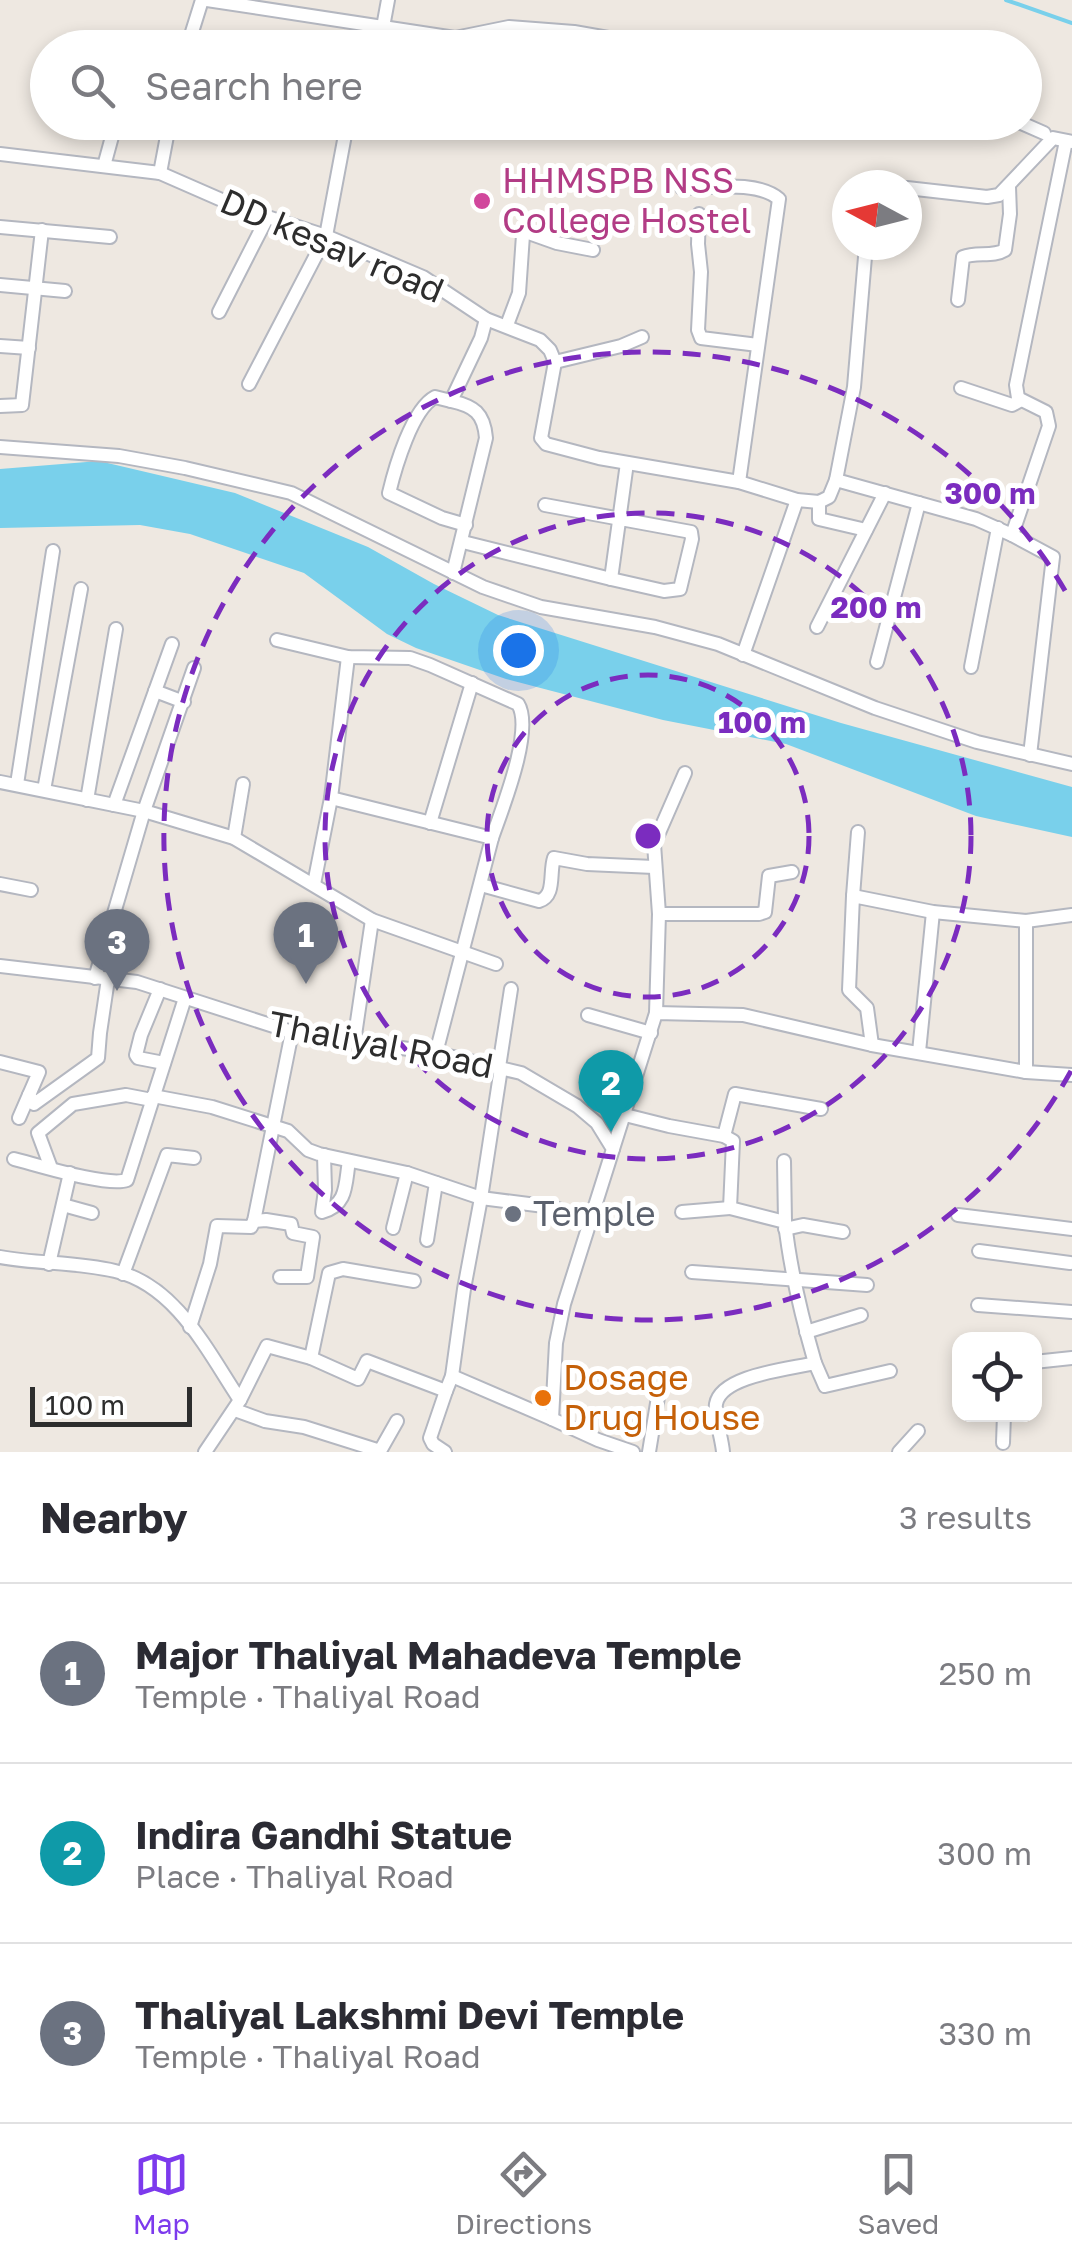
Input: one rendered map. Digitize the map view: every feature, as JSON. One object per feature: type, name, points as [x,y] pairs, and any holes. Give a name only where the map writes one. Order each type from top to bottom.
[{"type":"street","points":[[194,30],[205,0],[396,30]]},
{"type":"street","points":[[383,27],[388,0]]},
{"type":"street","points":[[499,30],[548,30]]},
{"type":"street","points":[[922,190],[999,195],[1052,138],[1069,142],[1016,385],[1018,398],[1046,412],[1049,426],[1012,535]]},
{"type":"street","points":[[104,166],[111,140]]},
{"type":"street","points":[[160,173],[166,140]]},
{"type":"street","points":[[249,384],[326,236],[344,140]]},
{"type":"street","name":"DD kesav road","points":[[0,154],[160,173],[240,208],[326,236],[423,276],[486,319],[451,400]]},
{"type":"street","points":[[958,300],[962,256],[1006,250],[1009,187]]},
{"type":"street","points":[[682,188],[757,188],[774,194],[778,200],[740,482]]},
{"type":"street","points":[[699,214],[701,338],[758,345]]},
{"type":"street","points":[[220,312],[268,218]]},
{"type":"street","points":[[0,227],[110,237]]},
{"type":"street","points":[[0,406],[22,405],[42,230]]},
{"type":"street","points":[[507,325],[518,293],[526,232],[593,250]]},
{"type":"street","points":[[486,319],[540,340],[550,350],[554,362],[541,438],[546,444],[627,464],[740,482],[797,500],[818,502],[829,497],[836,480],[854,386],[865,260]]},
{"type":"street","points":[[0,285],[65,291]]},
{"type":"street","points":[[554,362],[622,346],[642,336]]},
{"type":"street","points":[[0,346],[29,348]]},
{"type":"street","points":[[962,388],[1012,405],[1022,400]]},
{"type":"street","points":[[454,573],[463,542],[486,438],[485,423],[473,408],[436,397],[420,411],[389,493],[466,525]]},
{"type":"street","points":[[0,447],[119,456],[291,493],[483,587],[541,607],[655,627],[718,644],[875,708],[977,742],[1072,764]]},
{"type":"street","points":[[611,579],[627,464]]},
{"type":"street","points":[[836,480],[998,528],[1053,558],[1030,755]]},
{"type":"street","points":[[817,627],[884,493]]},
{"type":"street","points":[[742,655],[797,500]]},
{"type":"street","points":[[818,502],[819,519],[866,530]]},
{"type":"street","points":[[877,662],[919,503]]},
{"type":"street","points":[[463,542],[664,591],[680,589],[691,532],[544,504]]},
{"type":"street","points":[[971,667],[998,528]]},
{"type":"street","points":[[16,784],[53,550]]},
{"type":"street","points":[[44,790],[81,588]]},
{"type":"street","points":[[87,800],[116,628]]},
{"type":"street","points":[[277,640],[348,658],[410,658],[512,700],[522,712],[518,762],[492,838],[436,1052]]},
{"type":"street","points":[[114,805],[172,644]]},
{"type":"street","points":[[314,884],[330,798],[348,658]]},
{"type":"street","points":[[29,1095],[34,1104],[98,1058],[102,978],[144,812],[194,668]]},
{"type":"street","points":[[430,823],[472,683]]},
{"type":"street","points":[[155,691],[184,702]]},
{"type":"street","points":[[552,1419],[560,1323],[656,1012],[659,914],[654,844],[685,773]]},
{"type":"street","points":[[0,782],[144,812],[234,838],[372,920],[496,964]]},
{"type":"street","points":[[234,838],[243,784]]},
{"type":"street","points":[[330,798],[492,838]]},
{"type":"street","points":[[858,832],[849,990],[867,1008],[872,1044]]},
{"type":"street","points":[[481,885],[539,901],[549,894],[554,858],[587,864],[654,867]]},
{"type":"street","points":[[659,914],[759,914],[765,912],[769,876],[792,872]]},
{"type":"street","points":[[0,884],[31,890]]},
{"type":"street","points":[[853,896],[933,912],[1026,921],[1072,915]]},
{"type":"street","points":[[920,1052],[933,912]]},
{"type":"street","points":[[354,1042],[372,920]]},
{"type":"street","points":[[1026,921],[1026,1072]]},
{"type":"street","name":"Thaliyal Road","points":[[0,966],[137,982],[292,1032],[436,1052],[521,1073],[577,1106],[597,1123],[613,1149]]},
{"type":"street","points":[[446,1452],[430,1438],[452,1376],[512,989]]},
{"type":"street","points":[[160,990],[136,1055],[164,1063]]},
{"type":"street","points":[[14,1159],[118,1183],[127,1180],[185,998]]},
{"type":"street","points":[[656,1012],[742,1015],[872,1044],[1026,1072],[1072,1076]]},
{"type":"street","points":[[588,1014],[651,1033]]},
{"type":"street","points":[[190,1327],[210,1264],[217,1226],[251,1227],[254,1221],[292,1032]]},
{"type":"street","points":[[0,1062],[40,1072],[19,1118]]},
{"type":"street","points":[[724,1136],[734,1094],[820,1108]]},
{"type":"street","points":[[51,1168],[38,1133],[73,1104],[126,1095],[212,1107],[288,1131],[308,1150],[324,1155],[407,1173],[481,1198],[552,1207],[591,1220]]},
{"type":"street","points":[[626,1115],[731,1138],[734,1148],[730,1208]]},
{"type":"street","points":[[324,1155],[322,1212],[340,1203],[350,1160]]},
{"type":"street","points":[[122,1274],[167,1156],[194,1158]]},
{"type":"street","points":[[784,1161],[788,1249],[806,1332],[824,1386],[890,1371]]},
{"type":"street","points":[[50,1264],[70,1173]]},
{"type":"street","points":[[393,1228],[407,1173]]},
{"type":"street","points":[[428,1240],[436,1182]]},
{"type":"street","points":[[62,1204],[92,1213]]},
{"type":"street","points":[[682,1212],[730,1208],[785,1225],[843,1232]]},
{"type":"street","points":[[958,1215],[1072,1229]]},
{"type":"street","points":[[254,1221],[291,1224],[293,1233],[313,1237],[307,1277]]},
{"type":"street","points":[[979,1251],[1071,1265],[1072,1248]]},
{"type":"street","points":[[0,1257],[122,1274],[157,1290],[190,1327],[238,1405],[266,1421],[304,1426],[380,1451],[396,1421]]},
{"type":"street","points":[[311,1358],[329,1274],[343,1269],[414,1281]]},
{"type":"street","points":[[692,1272],[867,1285]]},
{"type":"street","points":[[280,1277],[326,1280]]},
{"type":"street","points":[[978,1305],[1072,1312]]},
{"type":"street","points":[[806,1332],[861,1315]]},
{"type":"street","points":[[205,1452],[238,1405],[267,1346],[311,1358],[358,1379],[366,1362],[446,1391]]},
{"type":"street","points":[[1042,1361],[1072,1358]]},
{"type":"street","points":[[723,1452],[716,1413],[720,1394],[741,1379],[815,1363]]},
{"type":"street","points":[[452,1376],[552,1419],[596,1446],[633,1452]]},
{"type":"street","points":[[649,1452],[658,1397]]},
{"type":"street","points":[[1003,1443],[1004,1422]]},
{"type":"street","points":[[899,1452],[918,1431]]},
{"type":"water","points":[[99,461],[235,493],[368,547],[498,615],[841,723],[1072,787],[1072,837],[976,816],[786,744],[663,720],[506,679],[387,634],[304,573],[190,534],[140,525],[0,528],[0,469]]},
{"type":"waterway","points":[[1006,0],[1072,23]]},
{"type":"place","name":"HHMSPB NSS College Hostel","points":[[482,201]]},
{"type":"place","name":"Major Thaliyal Mahadeva Temple","points":[[306,984]]},
{"type":"place","name":"Thaliyal Lakshmi Devi Temple","points":[[117,991]]},
{"type":"place","name":"Indira Gandhi Statue","points":[[611,1132]]},
{"type":"place","name":"Temple","points":[[513,1214]]},
{"type":"place","name":"Dosage Drug House","points":[[543,1398]]}]
